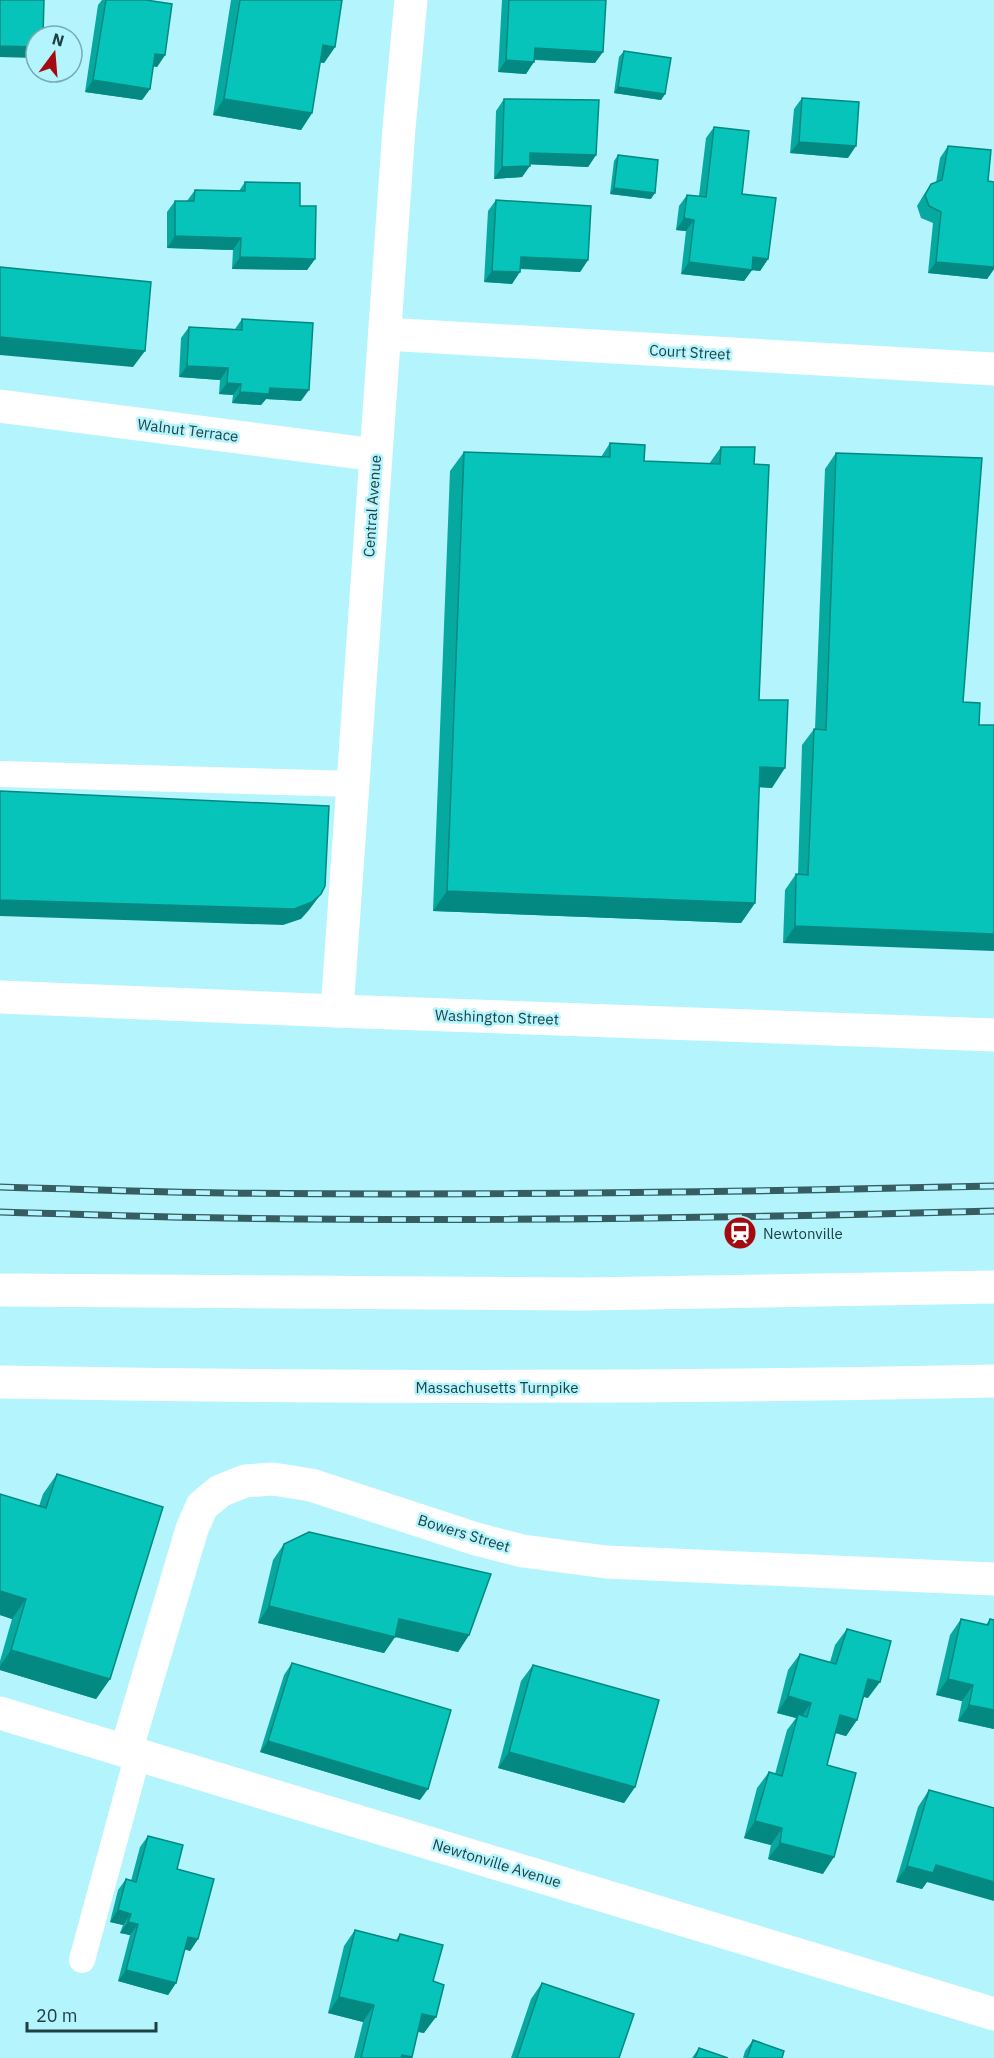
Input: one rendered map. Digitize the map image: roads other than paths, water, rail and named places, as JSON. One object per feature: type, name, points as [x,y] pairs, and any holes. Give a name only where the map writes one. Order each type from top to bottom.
[{"type":"main road","name":"Central Avenue","points":[[338,1011],[399,128],[411,0]]},
{"type":"main road","name":"Court Street","points":[[385,334],[994,369]]},
{"type":"main road","name":"Walnut Terrace","points":[[0,406],[376,455]]},
{"type":"main road","name":"Washington Street","points":[[0,997],[994,1035]]},
{"type":"main road","points":[[0,1290],[584,1294],[994,1287]]},
{"type":"main road","name":"Massachusetts Turnpike","points":[[0,1382],[559,1388],[994,1381]]},
{"type":"main road","name":"Bowers Street","points":[[132,1753],[192,1530],[202,1506],[220,1491],[245,1481],[273,1479],[311,1485],[476,1539],[522,1551],[566,1557],[606,1562],[994,1579]]},
{"type":"main road","name":"Newtonville Avenue","points":[[0,1713],[994,2014]]},
{"type":"lane","points":[[0,774],[353,784]]},
{"type":"lane","points":[[82,1960],[132,1753]]},
{"type":"railway","points":[[0,1187],[197,1193],[513,1194],[994,1186]]},
{"type":"railway","points":[[0,1212],[197,1218],[417,1220],[994,1211]]},
{"type":"place","name":"Newtonville","points":[[740,1233]]}]
